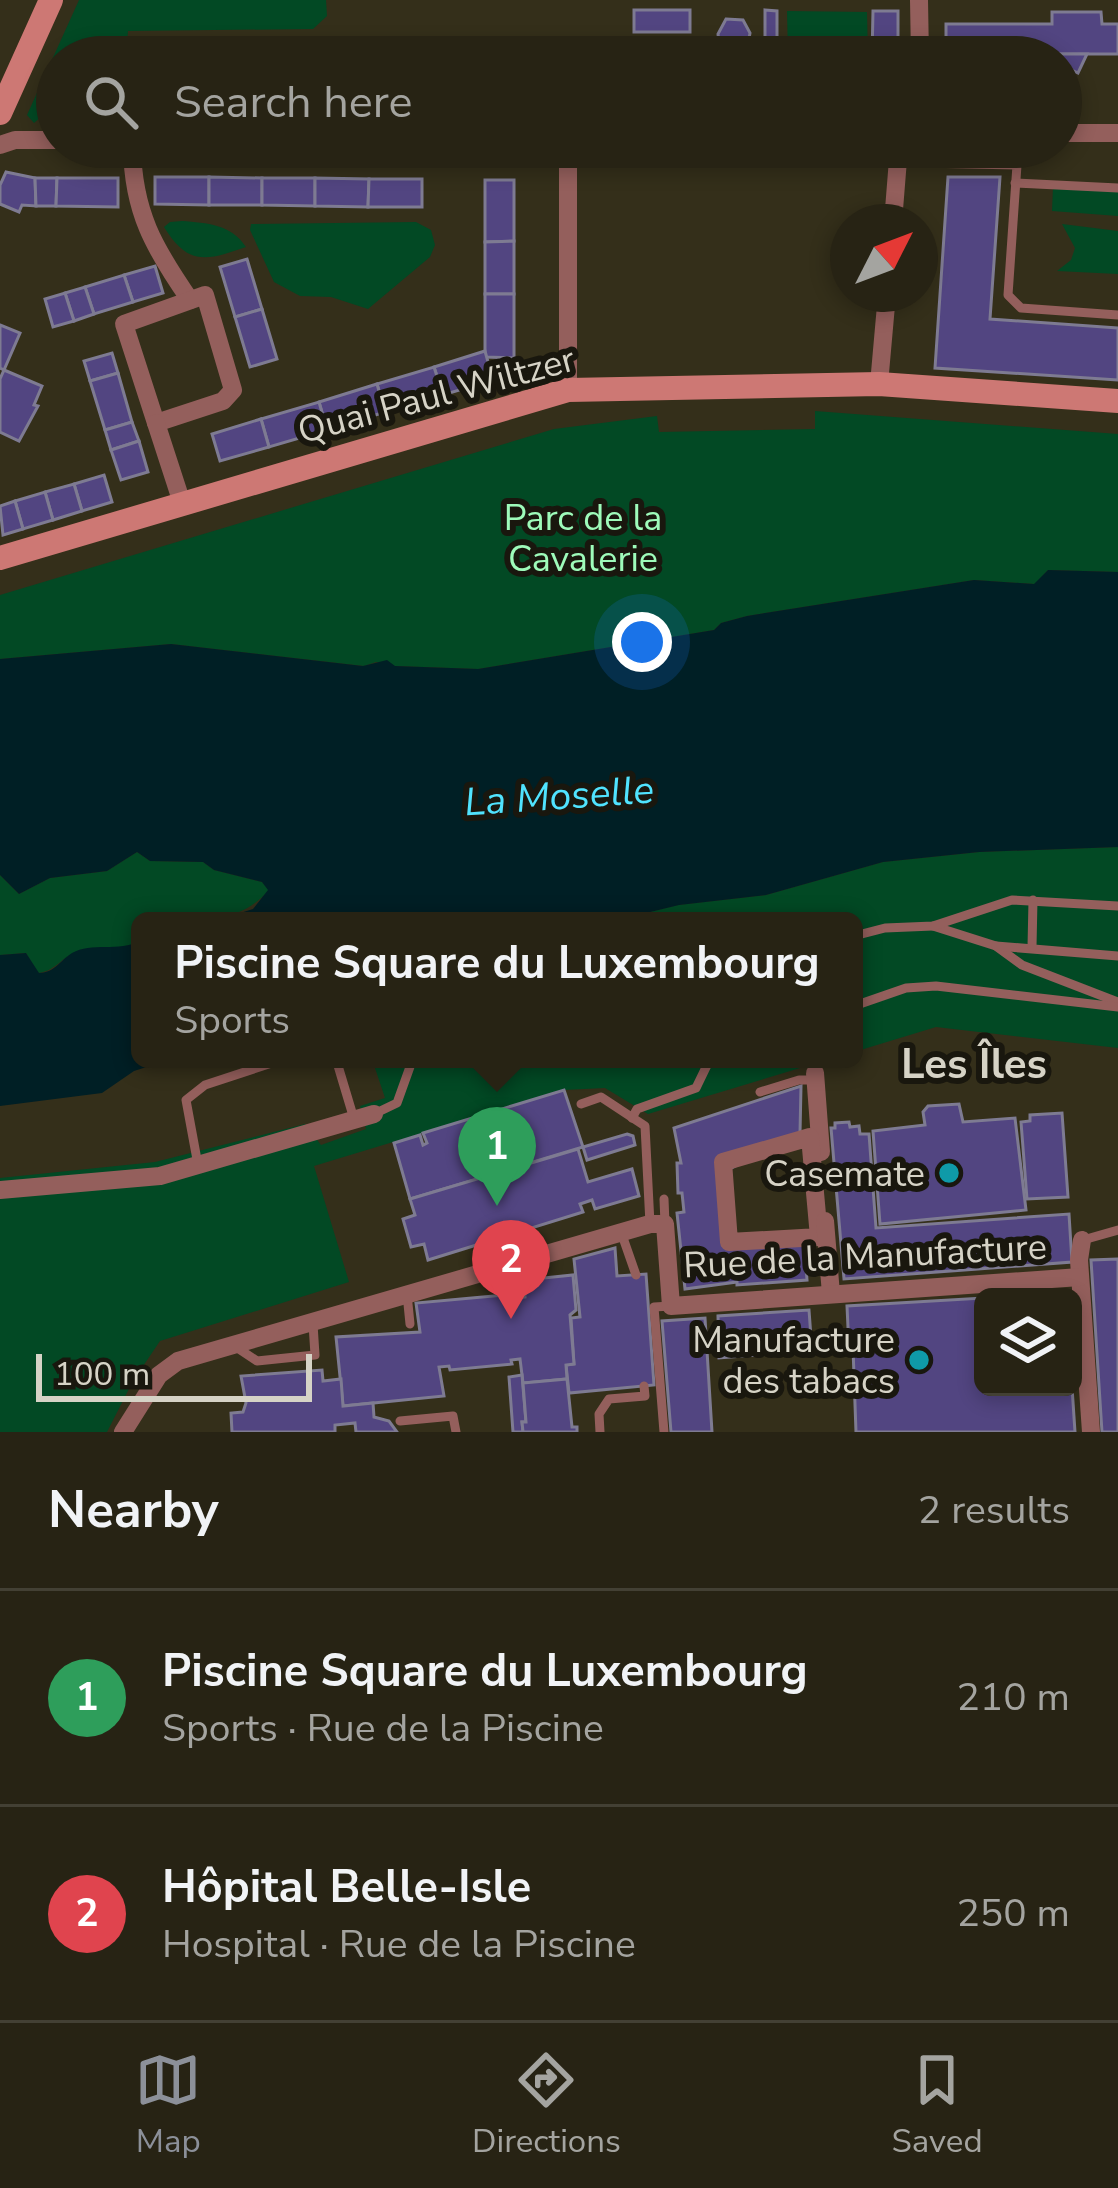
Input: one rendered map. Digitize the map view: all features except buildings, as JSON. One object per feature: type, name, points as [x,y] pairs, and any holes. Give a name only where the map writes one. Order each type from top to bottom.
[{"type":"street","points":[[0,113],[51,0]]},
{"type":"street","points":[[919,0],[920,36]]},
{"type":"street","points":[[1082,133],[1118,133]]},
{"type":"street","points":[[0,145],[36,140]]},
{"type":"street","points":[[133,168],[135,201],[146,231],[190,301]]},
{"type":"street","points":[[568,168],[568,390]]},
{"type":"street","points":[[894,204],[897,168]]},
{"type":"street","points":[[156,422],[223,400],[232,390],[205,296],[124,324],[182,503]]},
{"type":"street","points":[[879,384],[885,312]]},
{"type":"street","points":[[782,386],[879,384],[1118,401]]},
{"type":"street","name":"Quai Paul Wiltzer","points":[[0,558],[568,390],[782,386]]},
{"type":"street","points":[[816,1076],[831,1294]]},
{"type":"street","points":[[0,1190],[132,1181],[374,1114]]},
{"type":"street","points":[[810,1137],[819,1237],[729,1241],[723,1162],[810,1137]]},
{"type":"street","points":[[123,1432],[148,1389],[170,1365],[407,1292],[658,1224]]},
{"type":"street","name":"Rue de la Manufacture","points":[[658,1224],[671,1306],[1080,1277]]},
{"type":"street","points":[[1082,1240],[1080,1277],[1091,1432]]},
{"type":"lane","points":[[1016,168],[1011,302],[1021,308],[1118,316]]},
{"type":"lane","points":[[1015,183],[1118,188]]},
{"type":"lane","points":[[863,934],[933,926],[1012,900],[1118,905]]},
{"type":"lane","points":[[1032,947],[1033,900]]},
{"type":"lane","points":[[933,926],[996,946],[1118,956]]},
{"type":"lane","points":[[996,946],[1022,964],[1118,1005]]},
{"type":"lane","points":[[863,1003],[906,988],[936,986],[1118,1005]]},
{"type":"lane","points":[[198,1165],[185,1100],[206,1084],[256,1068]]},
{"type":"lane","points":[[339,1068],[354,1119]]},
{"type":"lane","points":[[374,1114],[397,1103],[410,1068]]},
{"type":"lane","points":[[632,1118],[638,1109],[696,1088],[706,1068]]},
{"type":"lane","points":[[760,1092],[816,1076]]},
{"type":"lane","points":[[581,1104],[601,1097],[645,1126],[658,1224]]},
{"type":"lane","points":[[658,1224],[664,1198]]},
{"type":"lane","points":[[1082,1240],[1118,1230]]},
{"type":"lane","points":[[621,1232],[636,1275]]},
{"type":"lane","points":[[407,1292],[410,1324]]},
{"type":"lane","points":[[664,1432],[654,1306],[671,1306]]},
{"type":"lane","points":[[231,1344],[257,1361],[315,1355],[314,1320]]},
{"type":"lane","points":[[600,1432],[598,1414],[609,1400],[645,1396],[644,1386]]},
{"type":"lane","points":[[400,1421],[453,1416],[456,1432]]},
{"type":"green space","points":[[79,0],[326,0],[327,16],[313,29],[63,36]]},
{"type":"green space","points":[[787,11],[867,12],[868,36],[788,36]]},
{"type":"green space","points":[[36,95],[36,121],[27,115]]},
{"type":"green space","points":[[1053,187],[1118,192],[1118,216],[1052,211]]},
{"type":"green space","points":[[182,221],[226,229],[246,247],[209,257],[190,254],[164,227]]},
{"type":"green space","points":[[416,222],[431,230],[435,245],[430,257],[368,309],[331,297],[300,296],[274,282],[250,230],[251,224]]},
{"type":"green space","points":[[1062,224],[1118,231],[1118,274],[1057,271],[1071,260],[1075,248]]},
{"type":"green space","name":"Parc de la Cavalerie","points":[[815,411],[1118,434],[1118,572],[1048,570],[1035,584],[974,580],[747,616],[721,623],[714,630],[478,669],[376,662],[364,666],[171,644],[0,659],[0,595],[554,429],[657,416],[659,432],[815,429]]},
{"type":"green space","points":[[1118,847],[1118,1048],[936,1027],[863,1049],[863,912],[650,912],[766,895],[883,862],[979,852]]},
{"type":"green space","points":[[137,852],[150,861],[203,862],[214,870],[262,882],[269,890],[239,912],[131,912],[131,944],[75,953],[45,972],[38,973],[26,953],[0,955],[0,875],[19,894],[50,878],[107,871]]},
{"type":"green space","points":[[375,1068],[800,1068],[648,1114],[605,1088],[564,1090],[314,1166],[349,1282],[160,1341],[107,1432],[0,1432],[0,1178],[155,1162],[305,1124],[321,1145],[366,1129],[360,1106],[385,1098]]},
{"type":"water","name":"La Moselle","points":[[1048,570],[1118,572],[1118,847],[979,852],[883,862],[766,895],[650,912],[244,912],[253,909],[268,890],[262,882],[214,870],[203,862],[150,861],[137,852],[107,871],[50,878],[19,894],[0,875],[0,659],[171,644],[363,666],[387,660],[395,666],[478,669],[714,630],[721,623],[747,616],[974,580],[1034,584]]},
{"type":"water","points":[[131,944],[131,1068],[143,1068],[102,1093],[0,1106],[0,955],[26,953],[39,973],[80,950]]},
{"type":"place","name":"Casemate","points":[[949,1173]]},
{"type":"place","name":"Piscine Square du Luxembourg","points":[[497,1206]]},
{"type":"place","name":"Hôpital Belle-Isle","points":[[511,1319]]},
{"type":"place","name":"Manufacture des tabacs","points":[[919,1360]]},
{"type":"district","name":"Les Îles","points":[[974,1063]]}]
